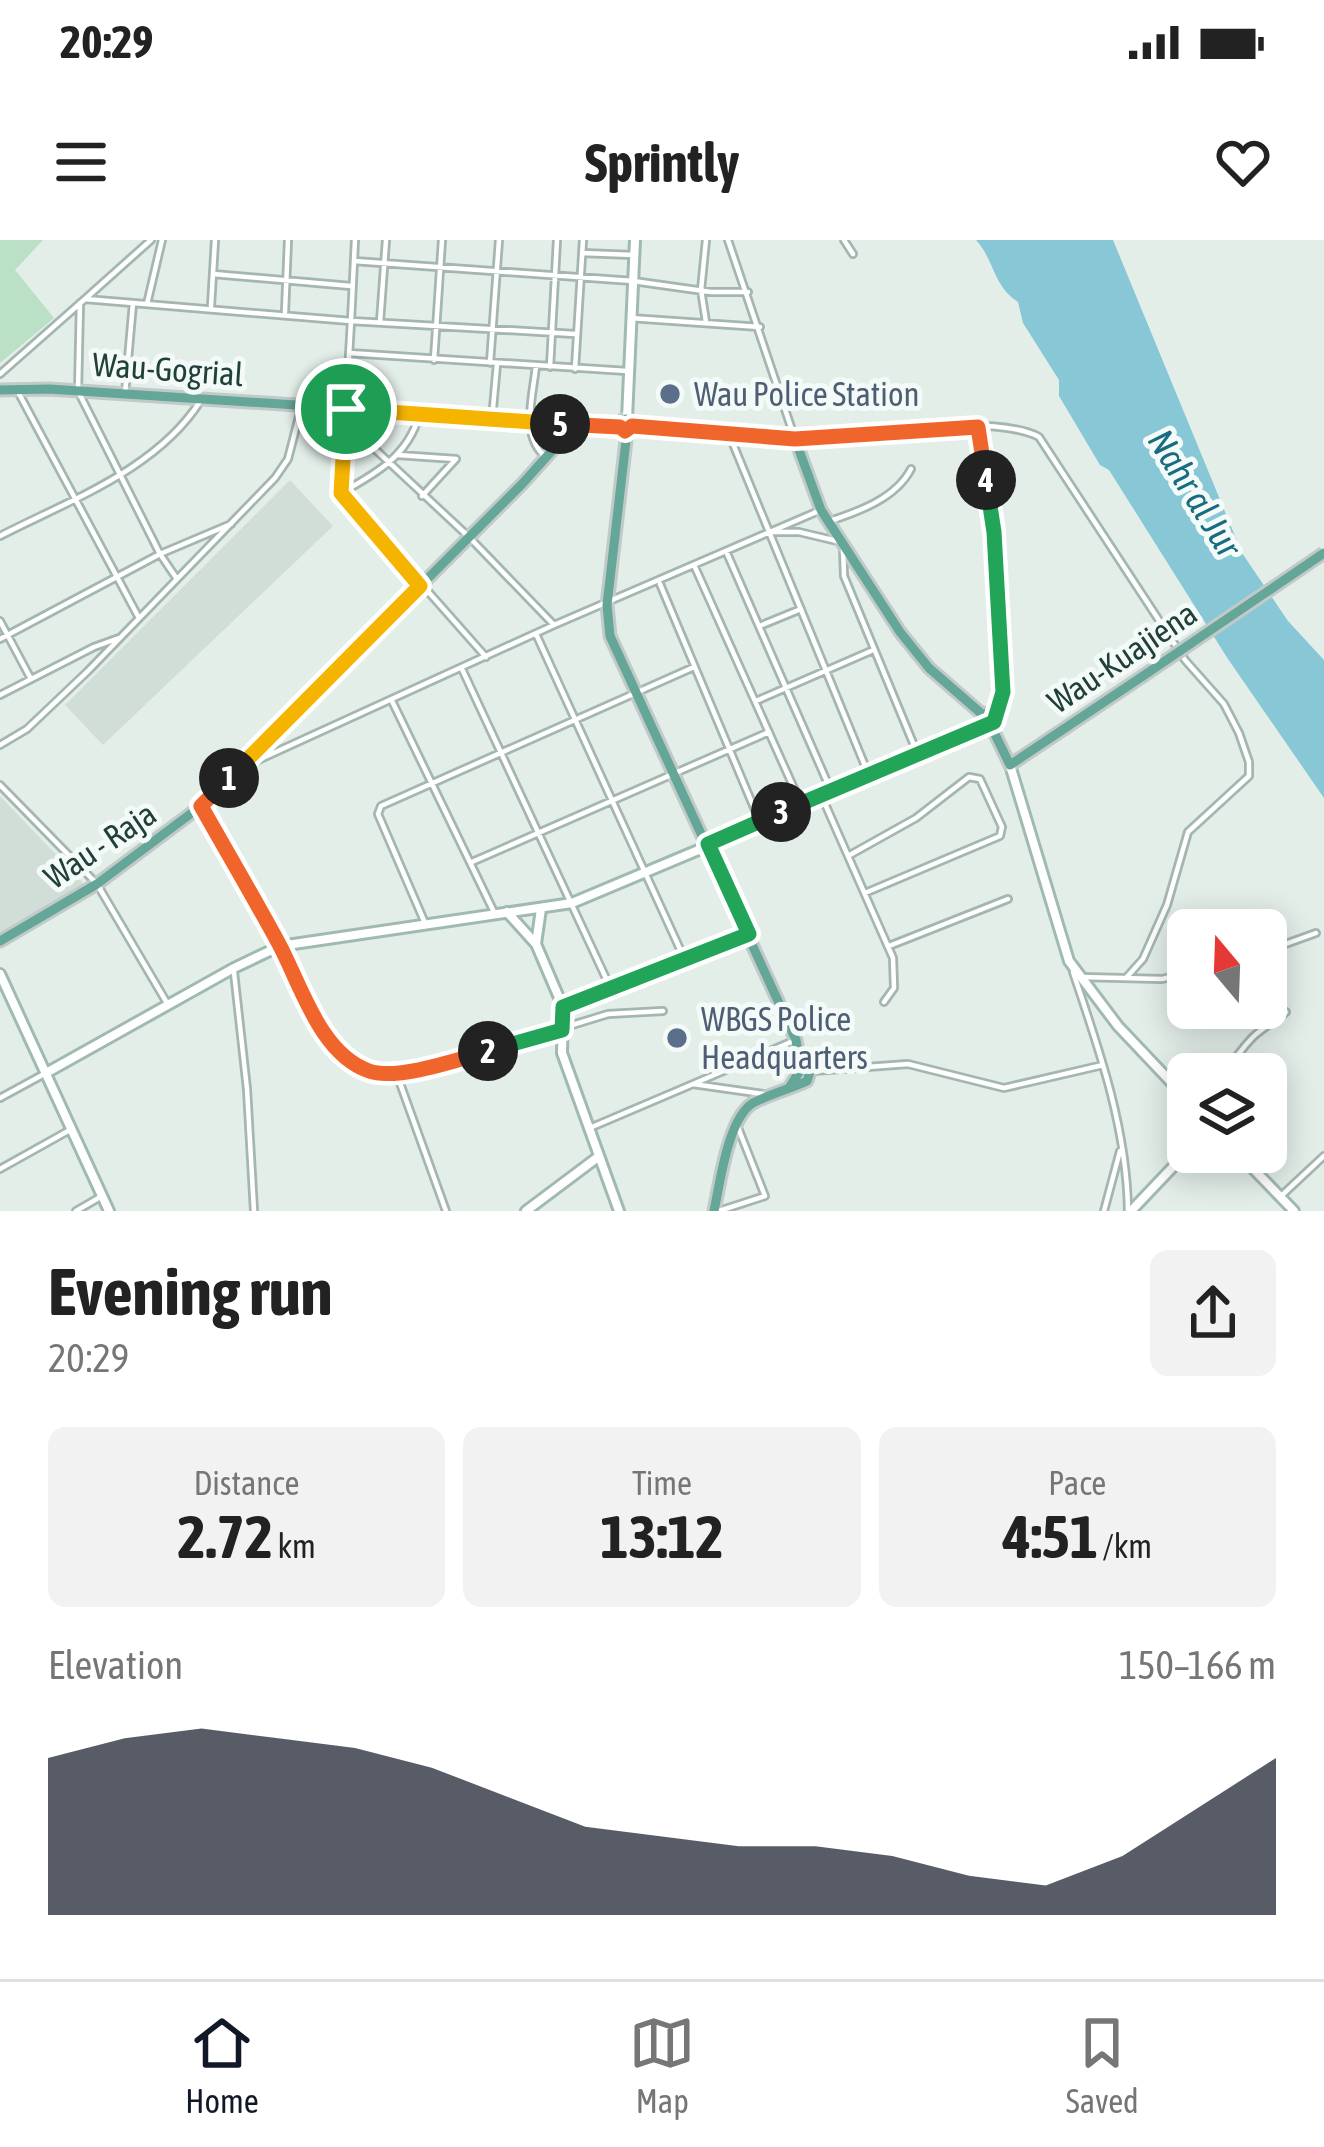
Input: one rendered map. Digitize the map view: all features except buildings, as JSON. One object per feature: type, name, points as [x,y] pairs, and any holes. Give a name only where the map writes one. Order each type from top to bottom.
[{"type":"main road","name":"Wau-Gogrial","points":[[0,390],[78,391],[795,439]]},
{"type":"main road","name":"Wau - Raja","points":[[0,941],[98,884],[201,806],[548,458],[575,424]]},
{"type":"main road","points":[[627,426],[607,605],[610,636],[796,1040],[801,1055],[799,1077],[789,1088]]},
{"type":"main road","points":[[795,439],[821,510],[913,650],[988,721],[1010,765]]},
{"type":"main road","name":"Wau-Kuajiena","points":[[1010,765],[1324,553]]},
{"type":"main road","points":[[716,1211],[736,1125],[747,1107],[807,1081],[813,1071],[808,1057],[804,1052],[801,1055]]},
{"type":"street","points":[[0,374],[151,240]]},
{"type":"street","points":[[147,304],[162,240]]},
{"type":"street","points":[[211,308],[215,240]]},
{"type":"street","points":[[284,314],[288,240]]},
{"type":"street","points":[[355,240],[341,493],[486,657]]},
{"type":"street","points":[[380,322],[386,240]]},
{"type":"street","points":[[434,360],[442,240]]},
{"type":"street","points":[[492,418],[499,240]]},
{"type":"street","points":[[550,367],[557,240]]},
{"type":"street","points":[[574,369],[583,240]]},
{"type":"street","points":[[627,426],[635,240]]},
{"type":"street","points":[[706,240],[701,290],[706,322]]},
{"type":"street","points":[[728,240],[795,439],[978,427],[1012,428],[1039,437],[1185,660],[1224,704],[1249,762],[1249,776],[1188,832],[1167,905],[1143,959],[1126,978]]},
{"type":"street","points":[[844,240],[853,254]]},
{"type":"street","points":[[582,253],[634,255]]},
{"type":"street","points":[[354,261],[748,292]]},
{"type":"street","points":[[213,274],[352,286]]},
{"type":"street","points":[[82,301],[575,334]]},
{"type":"street","points":[[82,301],[78,391],[160,554],[178,579]]},
{"type":"street","points":[[125,394],[133,303]]},
{"type":"street","points":[[631,318],[760,327]]},
{"type":"street","points":[[350,353],[627,370]]},
{"type":"street","points":[[536,366],[530,422],[537,449],[548,458]]},
{"type":"street","points":[[16,388],[140,618]]},
{"type":"street","points":[[0,536],[119,474],[169,440],[202,399]]},
{"type":"street","points":[[0,746],[124,636],[232,523],[288,458],[302,405]]},
{"type":"street","points":[[341,493],[390,465],[420,415]]},
{"type":"street","points":[[346,422],[469,537],[554,625]]},
{"type":"street","points":[[0,1098],[280,946],[572,903],[870,778],[988,721],[1001,702],[1002,675],[994,532],[978,427]]},
{"type":"street","points":[[728,433],[870,778]]},
{"type":"street","points":[[398,455],[456,459],[422,496]]},
{"type":"street","points":[[830,521],[886,496],[905,481],[911,469]]},
{"type":"street","points":[[238,770],[554,625],[821,510]]},
{"type":"street","points":[[4,637],[160,554],[232,523]]},
{"type":"street","points":[[769,532],[813,534],[844,544],[844,576],[918,754]]},
{"type":"street","points":[[726,551],[787,688],[848,856],[889,946],[896,979],[884,1002]]},
{"type":"street","points":[[694,566],[801,804]]},
{"type":"street","points":[[659,582],[760,822]]},
{"type":"street","points":[[760,626],[802,610]]},
{"type":"street","points":[[0,621],[4,637],[31,679]]},
{"type":"street","points":[[536,634],[685,960]]},
{"type":"street","points":[[0,695],[94,646],[124,636]]},
{"type":"street","points":[[755,701],[874,650]]},
{"type":"street","points":[[425,923],[378,811],[381,806],[694,667]]},
{"type":"street","points":[[462,669],[611,988]]},
{"type":"street","points":[[392,700],[494,913]]},
{"type":"street","points":[[472,862],[769,732]]},
{"type":"street","points":[[1010,765],[1103,1065],[1128,1179],[1129,1211]]},
{"type":"street","points":[[848,856],[916,818],[969,776],[980,778],[1002,827],[1000,836],[865,893]]},
{"type":"street","points":[[0,785],[98,884],[168,1005]]},
{"type":"street","points":[[201,806],[302,993],[333,1042],[362,1068],[396,1072],[562,1030],[608,1013],[663,1011]]},
{"type":"street","points":[[889,946],[1008,899]]},
{"type":"street","points":[[536,944],[541,909]]},
{"type":"street","points":[[507,912],[536,944],[563,1007],[562,1053],[619,1211]]},
{"type":"street","points":[[1287,943],[1316,933]]},
{"type":"street","points":[[563,1007],[749,934]]},
{"type":"street","points":[[1069,961],[1118,1026],[1167,1077]]},
{"type":"street","points":[[234,968],[248,1089],[254,1211]]},
{"type":"street","points":[[0,974],[109,1211]]},
{"type":"street","points":[[1081,977],[1167,978]]},
{"type":"street","points":[[1242,1053],[1249,1040],[1264,1029]]},
{"type":"street","points":[[586,1129],[796,1040]]},
{"type":"street","points":[[813,1071],[908,1064],[1004,1088],[1103,1065]]},
{"type":"street","points":[[396,1072],[446,1211]]},
{"type":"street","points":[[693,1084],[772,1095]]},
{"type":"street","points":[[716,1211],[765,1196],[736,1125]]},
{"type":"street","points":[[0,1169],[73,1128]]},
{"type":"street","points":[[1104,1211],[1121,1146]]},
{"type":"street","points":[[1280,1197],[1324,1156]]},
{"type":"street","points":[[526,1211],[598,1157]]},
{"type":"street","points":[[1129,1211],[1167,1172]]},
{"type":"street","points":[[1257,1173],[1290,1210]]},
{"type":"street","points":[[76,1211],[103,1195]]},
{"type":"shaded area","points":[[290,480],[333,526],[103,745],[65,705]]},
{"type":"shaded area","points":[[0,796],[84,884],[0,934]]},
{"type":"green space","points":[[0,240],[43,240],[15,270],[54,318],[0,363]]},
{"type":"water","name":"Nahr al Jur","points":[[976,240],[1113,240],[1242,553],[1288,621],[1324,660],[1324,798],[1228,659],[1109,470],[1100,465],[1059,396],[1059,380],[1023,323],[1018,302],[1003,288]]},
{"type":"place","name":"Wau Police Station","points":[[670,394]]},
{"type":"place","name":"WBGS Police Headquarters","points":[[677,1038]]},
{"type":"route","points":[[346,409],[795,439],[978,427],[994,532],[1003,692],[994,722],[708,844],[749,934],[563,1007],[562,1030],[424,1067],[389,1073],[362,1068],[333,1042],[316,1018],[201,806],[420,586],[341,493],[346,409]]}]
